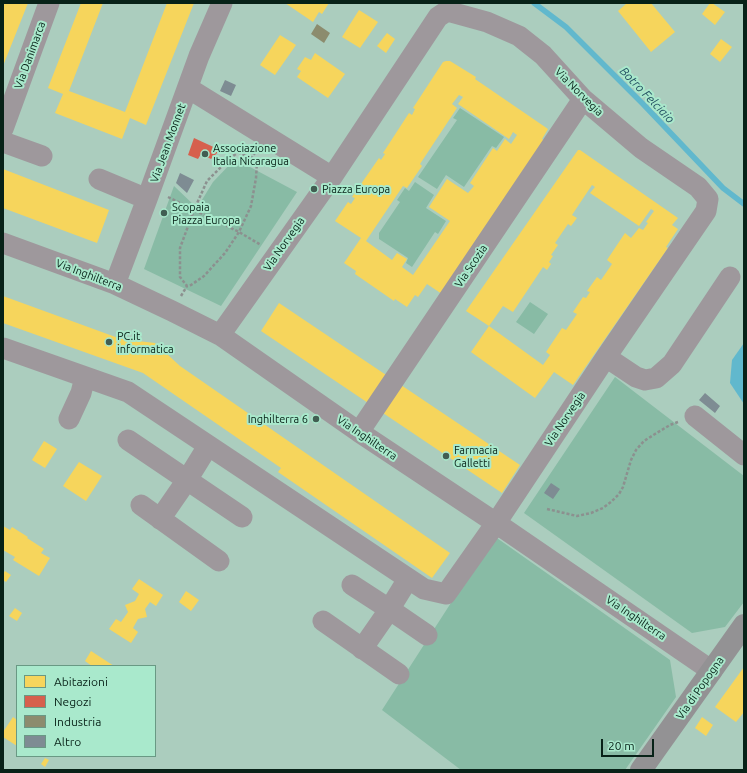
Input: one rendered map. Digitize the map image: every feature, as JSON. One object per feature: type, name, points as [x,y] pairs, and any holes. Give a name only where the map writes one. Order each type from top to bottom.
[{"type":"main road","name":"Via di Popogna","points":[[641,770],[744,625]]},
{"type":"street","name":"Via Danimarca","points":[[3,129],[49,3]]},
{"type":"street","name":"Via Jean Monnet","points":[[115,284],[199,56],[222,3]]},
{"type":"street","name":"Via Norvegia","points":[[220,335],[332,177],[438,18],[443,7],[487,22],[519,36],[543,56],[583,99],[641,148],[698,187],[708,199],[706,211],[606,357],[496,523],[446,594],[424,589],[408,579]]},
{"type":"street","points":[[188,88],[332,177]]},
{"type":"street","name":"Via Scozia","points":[[359,432],[583,99]]},
{"type":"street","points":[[3,142],[42,156]]},
{"type":"street","points":[[99,179],[149,194]]},
{"type":"street","name":"Via Inghilterra","points":[[3,243],[115,284],[220,335],[359,432],[496,523],[712,671]]},
{"type":"street","points":[[606,357],[636,377],[645,380],[656,378],[672,364],[730,278]]},
{"type":"street","points":[[3,348],[128,392],[408,579],[362,649]]},
{"type":"street","points":[[69,420],[81,393],[85,377]]},
{"type":"street","points":[[695,416],[744,454]]},
{"type":"street","points":[[128,440],[242,517]]},
{"type":"street","points":[[160,519],[208,446]]},
{"type":"street","points":[[141,505],[219,561]]},
{"type":"street","points":[[352,585],[427,635]]},
{"type":"street","points":[[323,622],[399,674]]},
{"type":"path","points":[[238,152],[256,162],[256,178],[251,206],[239,232],[226,253],[204,276],[187,286],[180,277],[180,248],[194,210],[207,181],[238,152]]},
{"type":"path","points":[[149,194],[194,210],[239,232],[277,254]]},
{"type":"path","points":[[547,509],[577,516],[591,513],[603,508],[619,494],[623,487],[631,460],[636,450],[644,441],[670,425],[695,416]]},
{"type":"green space","points":[[460,108],[504,137],[496,148],[492,146],[464,187],[446,175],[437,189],[418,177],[457,120],[453,118]]},
{"type":"green space","points":[[235,159],[297,192],[221,306],[144,269],[174,186],[197,208],[213,182]]},
{"type":"green space","points":[[415,182],[434,195],[426,208],[446,221],[438,234],[435,232],[412,267],[406,263],[408,258],[379,239],[379,233],[400,202],[397,200],[405,188],[409,191]]},
{"type":"green space","points":[[530,302],[548,314],[534,334],[516,322]]},
{"type":"green space","points":[[615,377],[744,476],[744,602],[725,627],[692,633],[524,513]]},
{"type":"green space","points":[[494,536],[670,660],[676,697],[625,770],[461,770],[382,710]]},
{"type":"water","points":[[744,343],[744,404],[730,383],[732,360]]},
{"type":"building: Abitazioni","points":[[4,3],[28,3],[3,66],[3,6]]},
{"type":"building: Abitazioni","points":[[81,3],[103,3],[69,91],[125,112],[167,3],[194,3],[146,125],[130,118],[122,139],[55,113],[63,94],[48,88]]},
{"type":"building: Abitazioni","points":[[285,3],[329,3],[322,14],[319,12],[313,22]]},
{"type":"building: Abitazioni","points":[[627,3],[651,3],[675,32],[651,52],[618,11]]},
{"type":"building: Abitazioni","points":[[710,3],[725,12],[715,25],[702,14]]},
{"type":"building: Abitazioni","points":[[359,10],[378,22],[360,48],[342,37]]},
{"type":"building: Abitazioni","points":[[387,33],[395,39],[386,53],[377,46]]},
{"type":"building: Abitazioni","points":[[280,35],[296,45],[275,75],[260,65]]},
{"type":"building: Abitazioni","points":[[721,39],[732,47],[720,62],[710,54]]},
{"type":"building: Abitazioni","points":[[315,53],[345,74],[328,98],[297,77],[301,71],[297,69],[305,57],[311,60]]},
{"type":"building: Abitazioni","points":[[450,61],[476,77],[475,79],[548,129],[542,139],[547,143],[442,294],[427,284],[418,297],[415,295],[407,307],[395,299],[394,301],[355,274],[356,271],[344,263],[361,238],[335,221],[348,202],[351,204],[355,198],[352,197],[379,158],[381,160],[385,154],[383,153],[409,113],[412,115],[415,109],[413,108],[443,62]],"holes":[[[459,95],[463,97],[458,104],[509,139],[513,132],[517,135],[511,144],[505,139],[497,151],[493,148],[470,183],[474,186],[468,193],[447,179],[429,207],[450,221],[413,275],[402,267],[407,259],[397,253],[392,260],[366,241],[403,186],[407,188],[422,166],[420,164],[457,108],[452,104]]]},
{"type":"building: Abitazioni","points":[[578,150],[678,218],[672,225],[678,229],[666,247],[668,248],[573,385],[554,372],[535,398],[471,352],[489,326],[466,311]],"holes":[[[592,185],[595,187],[590,193],[639,226],[651,209],[654,211],[646,222],[648,223],[643,230],[639,228],[631,238],[625,233],[607,260],[612,264],[601,280],[597,277],[587,291],[590,292],[586,298],[583,297],[573,312],[577,314],[566,330],[562,328],[546,352],[550,355],[543,365],[489,326],[503,306],[513,312],[543,267],[547,270],[551,264],[549,262],[553,256],[551,255],[558,245],[555,243],[568,224],[571,226],[577,218],[572,215]]]},
{"type":"building: Abitazioni","points":[[3,169],[109,210],[97,243],[3,208]]},
{"type":"building: Abitazioni","points":[[3,296],[121,339],[155,343],[180,366],[450,553],[432,578],[278,472],[281,468],[143,373],[3,323]]},
{"type":"building: Abitazioni","points":[[279,303],[520,465],[502,493],[261,331]]},
{"type":"building: Abitazioni","points":[[44,441],[57,449],[45,468],[32,460]]},
{"type":"building: Abitazioni","points":[[79,462],[102,476],[86,501],[63,486]]},
{"type":"building: Abitazioni","points":[[3,526],[10,530],[12,527],[44,549],[41,553],[50,558],[39,576],[13,560],[15,557],[3,550]]},
{"type":"building: Abitazioni","points":[[5,571],[11,575],[6,582],[3,580],[3,574]]},
{"type":"building: Abitazioni","points":[[139,579],[163,595],[156,606],[150,602],[145,609],[147,617],[138,619],[133,628],[138,632],[131,643],[109,629],[116,619],[121,622],[128,612],[125,605],[135,601],[139,594],[132,589]]},
{"type":"building: Abitazioni","points":[[186,591],[199,600],[191,611],[179,602]]},
{"type":"building: Abitazioni","points":[[15,608],[22,613],[17,621],[9,616]]},
{"type":"building: Abitazioni","points":[[91,651],[112,665],[91,665],[85,661]]},
{"type":"building: Abitazioni","points":[[744,667],[744,712],[736,722],[715,707]]},
{"type":"building: Abitazioni","points":[[13,717],[16,719],[16,745],[3,737],[3,732]]},
{"type":"building: Abitazioni","points":[[702,717],[713,725],[706,736],[695,728]]},
{"type":"building: Abitazioni","points":[[45,758],[49,760],[45,767],[41,764]]},
{"type":"building: Negozi","points":[[194,138],[220,150],[211,159],[201,154],[198,159],[188,155]]},
{"type":"building: Industria","points":[[317,24],[330,33],[324,43],[311,34]]},
{"type":"building: Altro","points":[[225,80],[236,85],[231,96],[220,91]]},
{"type":"building: Altro","points":[[180,173],[194,180],[187,193],[176,183]]},
{"type":"building: Altro","points":[[705,393],[720,406],[715,413],[699,400]]},
{"type":"building: Altro","points":[[551,483],[560,489],[553,499],[544,493]]},
{"type":"waterway","name":"Botro Felciaio","points":[[534,3],[566,27],[643,104],[723,188],[744,204]]},
{"type":"place","name":"Associazione Italia Nicaragua","points":[[205,154]]},
{"type":"place","name":"Piazza Europa","points":[[314,189]]},
{"type":"place","name":"Scopaia Piazza Europa","points":[[164,213]]},
{"type":"place","name":"PC.it informatica","points":[[109,342]]},
{"type":"place","name":"Inghilterra 6","points":[[316,419]]},
{"type":"place","name":"Farmacia Galletti","points":[[446,456]]}]
